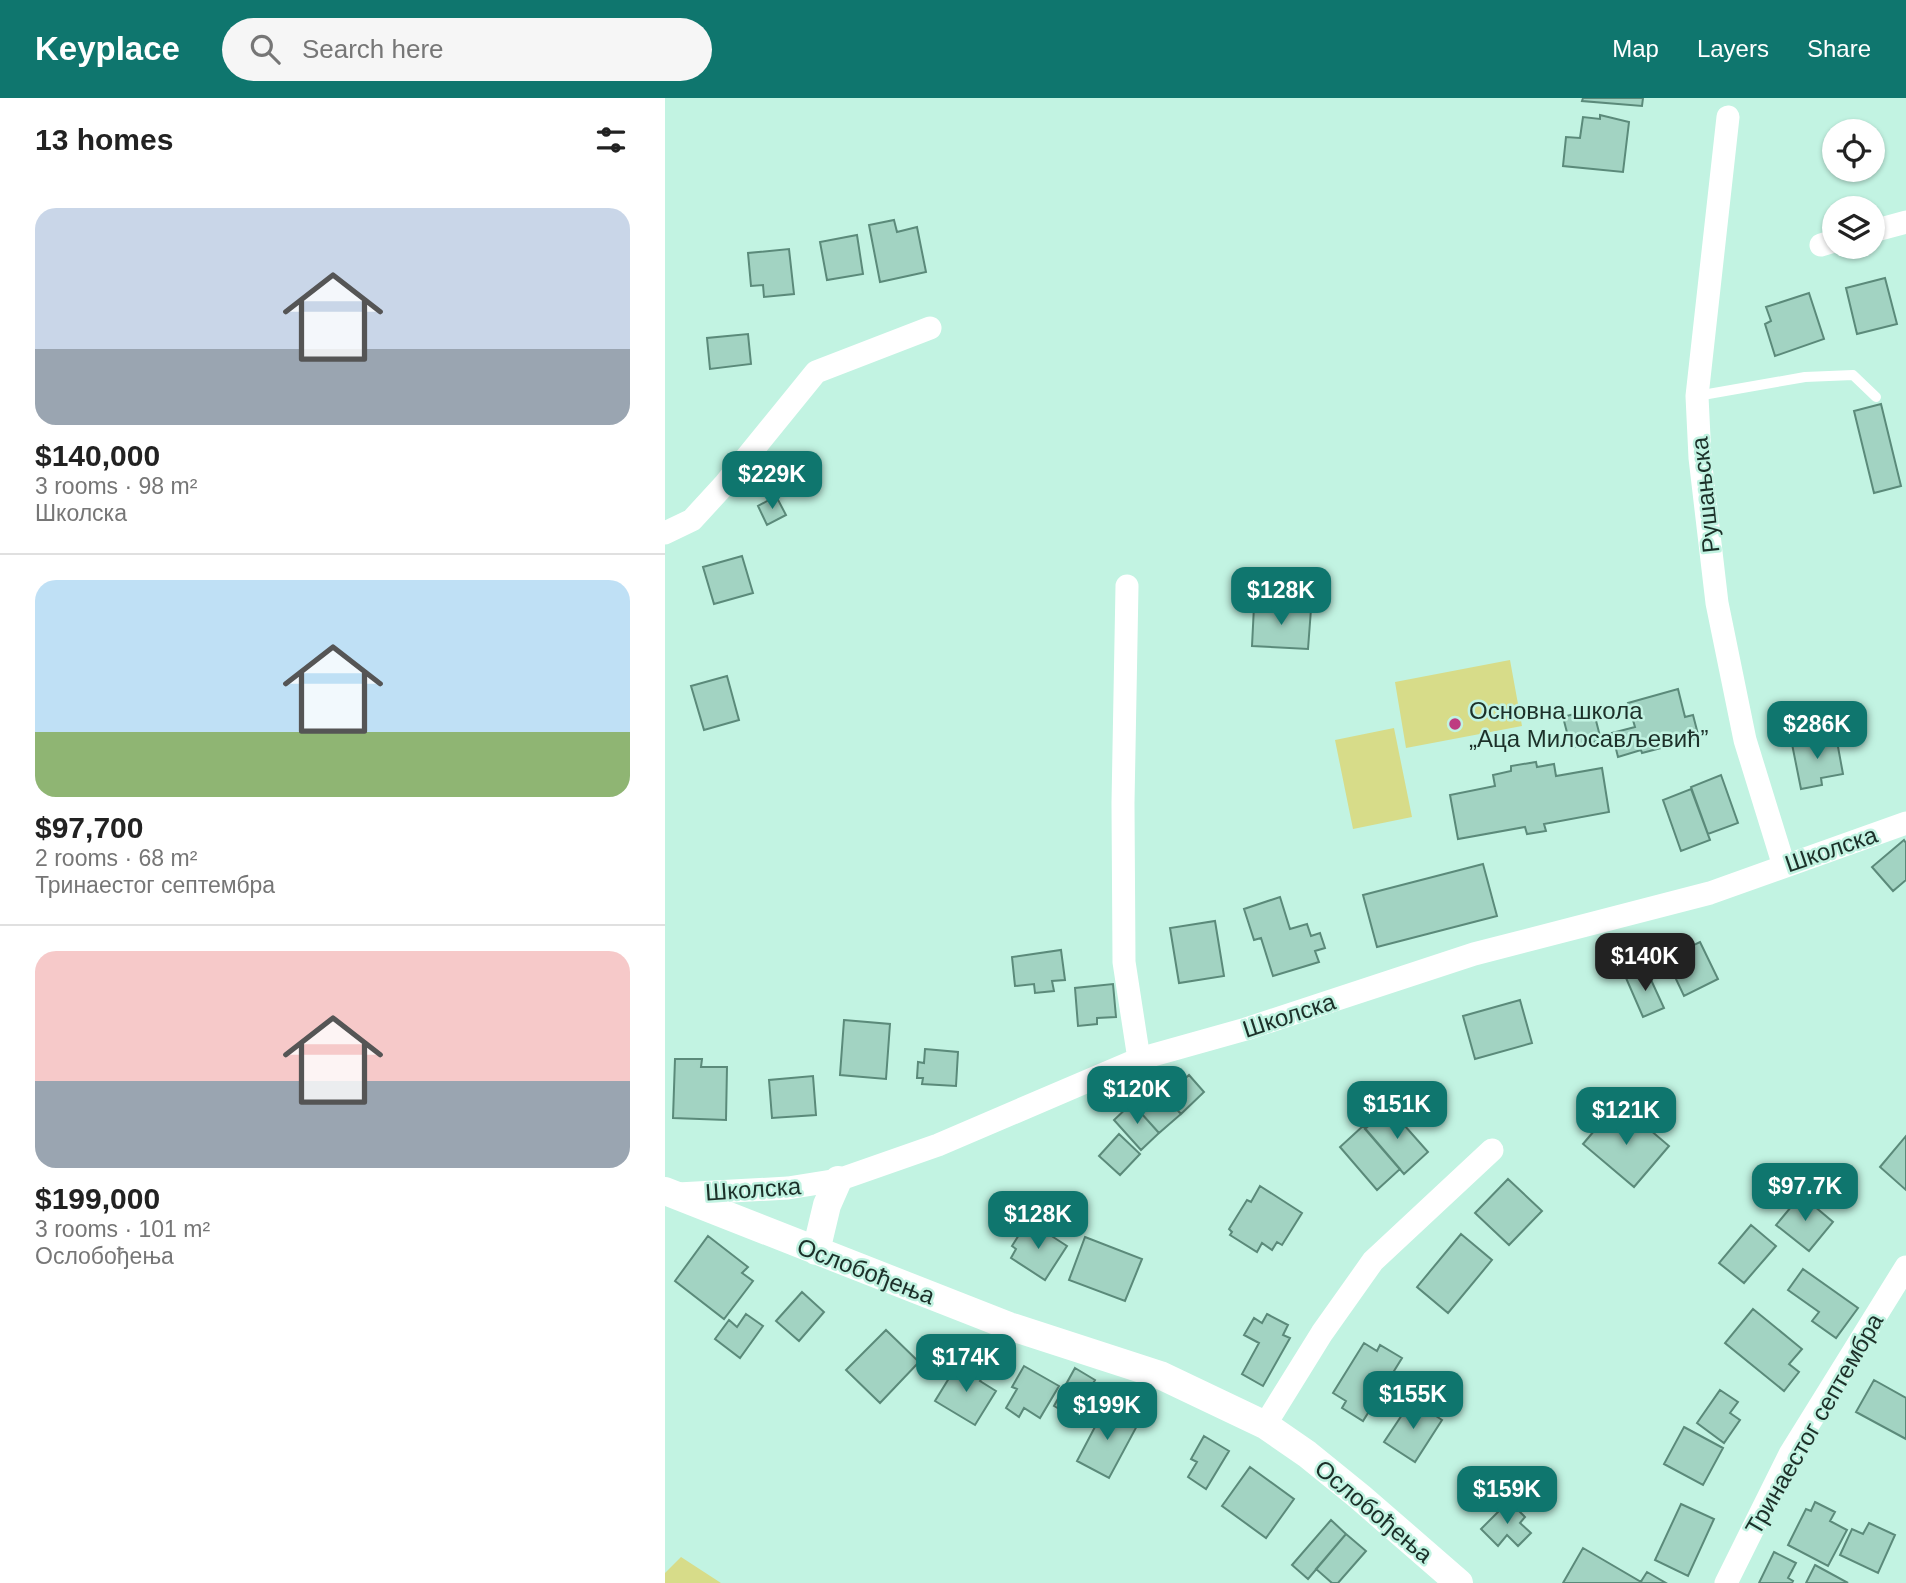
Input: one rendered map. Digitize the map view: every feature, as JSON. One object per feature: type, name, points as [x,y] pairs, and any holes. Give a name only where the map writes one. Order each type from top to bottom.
[{"type":"street","name":"Рушањска","points":[[1728,117],[1697,396],[1700,458],[1717,603],[1745,740],[1784,866]]},
{"type":"street","points":[[1885,228],[1906,222]]},
{"type":"street","points":[[665,533],[692,520],[725,484],[816,372],[930,328]]},
{"type":"street","points":[[1127,586],[1123,803],[1124,962],[1139,1059]]},
{"type":"street","name":"Школска","points":[[669,1193],[788,1188],[838,1180],[938,1145],[1139,1059],[1246,1030],[1474,954],[1710,893],[1906,823]]},
{"type":"street","points":[[1265,1424],[1322,1333],[1373,1261],[1492,1150]]},
{"type":"street","points":[[815,1251],[827,1205],[838,1180]]},
{"type":"street","name":"Ослобођења","points":[[669,1193],[1009,1326],[1160,1375],[1265,1424],[1360,1497],[1459,1583]]},
{"type":"street","name":"Тринаестог септембра","points":[[1726,1583],[1790,1454],[1906,1267]]},
{"type":"lane","points":[[1697,396],[1805,377],[1853,375],[1876,397]]},
{"type":"green space","points":[[1510,660],[1522,726],[1406,748],[1395,682]]},
{"type":"green space","points":[[1394,728],[1412,817],[1353,829],[1335,740]]},
{"type":"green space","points":[[681,1557],[721,1583],[665,1583],[665,1573]]},
{"type":"building","points":[[1583,98],[1643,98],[1642,106],[1582,101]]},
{"type":"building","points":[[1600,115],[1629,122],[1623,172],[1563,166],[1566,137],[1580,138],[1583,117],[1600,119]]},
{"type":"building","points":[[894,220],[897,232],[917,227],[926,272],[880,282],[869,225]]},
{"type":"building","points":[[857,235],[863,274],[827,280],[820,242]]},
{"type":"building","points":[[789,249],[794,294],[764,297],[763,285],[751,286],[748,253]]},
{"type":"building","points":[[1885,278],[1897,324],[1857,334],[1846,288]]},
{"type":"building","points":[[1809,293],[1824,339],[1775,356],[1765,324],[1771,321],[1766,307]]},
{"type":"building","points":[[748,334],[751,364],[710,369],[707,338]]},
{"type":"building","points":[[1881,404],[1901,486],[1874,493],[1854,411]]},
{"type":"building","points":[[776,496],[786,515],[767,525],[758,506]]},
{"type":"building","points":[[742,556],[753,593],[714,604],[703,567]]},
{"type":"building","points":[[1254,606],[1311,609],[1308,649],[1252,646]]},
{"type":"building","points":[[727,676],[739,720],[704,730],[691,686]]},
{"type":"building","points":[[1678,689],[1685,717],[1693,715],[1699,738],[1618,757],[1612,733],[1635,727],[1628,703]]},
{"type":"building","points":[[1593,709],[1601,740],[1571,748],[1563,717]]},
{"type":"building","points":[[1836,736],[1843,774],[1821,778],[1822,785],[1801,789],[1792,744]]},
{"type":"building","points":[[1536,762],[1537,767],[1554,764],[1556,776],[1602,768],[1609,812],[1544,824],[1546,831],[1527,834],[1525,827],[1458,839],[1450,795],[1495,786],[1493,775],[1511,771],[1511,766]]},
{"type":"building","points":[[1721,775],[1738,823],[1708,834],[1691,787]]},
{"type":"building","points":[[1691,789],[1710,840],[1681,851],[1663,800]]},
{"type":"building","points":[[1904,840],[1906,880],[1893,891],[1872,867]]},
{"type":"building","points":[[1483,864],[1497,916],[1377,947],[1363,895]]},
{"type":"building","points":[[1280,897],[1290,929],[1307,924],[1311,936],[1320,933],[1325,948],[1315,951],[1319,962],[1273,976],[1261,938],[1254,940],[1244,909]]},
{"type":"building","points":[[1215,921],[1224,976],[1179,983],[1170,928]]},
{"type":"building","points":[[1700,942],[1718,979],[1684,996],[1666,958]]},
{"type":"building","points":[[1061,950],[1065,980],[1052,981],[1054,991],[1035,993],[1034,984],[1015,986],[1012,957]]},
{"type":"building","points":[[1646,969],[1664,1008],[1643,1017],[1626,978]]},
{"type":"building","points":[[1113,984],[1116,1017],[1097,1018],[1097,1024],[1078,1026],[1075,988]]},
{"type":"building","points":[[1520,1000],[1532,1043],[1475,1059],[1463,1016]]},
{"type":"building","points":[[844,1020],[890,1024],[886,1079],[840,1075]]},
{"type":"building","points":[[925,1049],[958,1052],[956,1086],[922,1084],[923,1078],[917,1078],[918,1062],[924,1063]]},
{"type":"building","points":[[675,1059],[702,1059],[701,1067],[727,1067],[726,1120],[673,1118]]},
{"type":"building","points":[[1189,1075],[1204,1092],[1181,1114],[1165,1097]]},
{"type":"building","points":[[813,1076],[816,1115],[772,1118],[769,1080]]},
{"type":"building","points":[[1154,1084],[1181,1114],[1159,1133],[1132,1103]]},
{"type":"building","points":[[1132,1103],[1159,1133],[1141,1150],[1114,1120]]},
{"type":"building","points":[[1389,1108],[1428,1152],[1404,1174],[1365,1129]]},
{"type":"building","points":[[1611,1111],[1629,1127],[1636,1118],[1669,1146],[1634,1187],[1583,1144]]},
{"type":"building","points":[[1363,1126],[1400,1169],[1377,1190],[1340,1147]]},
{"type":"building","points":[[1119,1134],[1140,1154],[1120,1175],[1099,1156]]},
{"type":"building","points":[[1906,1136],[1906,1190],[1880,1167]]},
{"type":"building","points":[[1508,1179],[1542,1211],[1509,1245],[1475,1213]]},
{"type":"building","points":[[1260,1186],[1302,1213],[1282,1245],[1277,1242],[1272,1250],[1262,1243],[1257,1252],[1230,1235],[1232,1232],[1229,1229],[1247,1200],[1251,1202]]},
{"type":"building","points":[[1801,1195],[1833,1222],[1809,1251],[1776,1225]]},
{"type":"building","points":[[1033,1224],[1067,1246],[1045,1280],[1011,1258],[1016,1249],[1012,1246],[1022,1230],[1027,1233]]},
{"type":"building","points":[[1751,1225],[1776,1246],[1744,1283],[1719,1263]]},
{"type":"building","points":[[1461,1234],[1492,1260],[1448,1313],[1417,1287]]},
{"type":"building","points":[[708,1236],[748,1267],[742,1273],[753,1281],[724,1319],[675,1281]]},
{"type":"building","points":[[1085,1237],[1142,1259],[1125,1301],[1069,1280]]},
{"type":"building","points":[[1803,1269],[1858,1308],[1836,1338],[1812,1321],[1819,1312],[1788,1290]]},
{"type":"building","points":[[802,1292],[824,1312],[799,1341],[776,1321]]},
{"type":"building","points":[[1753,1309],[1802,1349],[1789,1364],[1799,1372],[1784,1391],[1725,1343]]},
{"type":"building","points":[[746,1314],[763,1326],[740,1358],[715,1339],[729,1320],[737,1327]]},
{"type":"building","points":[[1267,1314],[1288,1325],[1283,1335],[1290,1338],[1263,1386],[1242,1374],[1259,1343],[1244,1335],[1254,1318],[1262,1323]]},
{"type":"building","points":[[886,1330],[919,1362],[880,1403],[846,1370]]},
{"type":"building","points":[[1364,1343],[1377,1351],[1380,1345],[1402,1358],[1363,1421],[1342,1408],[1346,1401],[1333,1393]]},
{"type":"building","points":[[959,1362],[983,1377],[980,1381],[996,1391],[975,1425],[935,1401]]},
{"type":"building","points":[[1024,1366],[1059,1386],[1040,1418],[1024,1408],[1019,1417],[1006,1408],[1017,1389],[1012,1387]]},
{"type":"building","points":[[1075,1368],[1095,1380],[1073,1417],[1054,1406]]},
{"type":"building","points":[[1874,1380],[1906,1398],[1906,1439],[1856,1412]]},
{"type":"building","points":[[1720,1390],[1738,1402],[1730,1413],[1740,1420],[1724,1443],[1697,1423]]},
{"type":"building","points":[[1412,1400],[1442,1420],[1415,1462],[1384,1442]]},
{"type":"building","points":[[1106,1406],[1138,1424],[1109,1478],[1077,1461]]},
{"type":"building","points":[[1684,1427],[1723,1448],[1703,1485],[1664,1464]]},
{"type":"building","points":[[1204,1436],[1229,1451],[1206,1489],[1188,1477],[1197,1462],[1191,1459]]},
{"type":"building","points":[[1250,1467],[1294,1499],[1266,1538],[1222,1506]]},
{"type":"building","points":[[1509,1501],[1525,1517],[1520,1523],[1531,1533],[1518,1546],[1507,1535],[1498,1546],[1481,1529]]},
{"type":"building","points":[[1815,1502],[1835,1512],[1830,1521],[1847,1530],[1828,1566],[1788,1545],[1806,1509],[1811,1511]]},
{"type":"building","points":[[1681,1504],[1714,1519],[1688,1576],[1655,1560]]},
{"type":"building","points":[[1331,1520],[1346,1534],[1308,1579],[1292,1565]]},
{"type":"building","points":[[1869,1523],[1895,1535],[1878,1573],[1840,1555],[1852,1529],[1863,1534]]},
{"type":"building","points":[[1346,1534],[1366,1551],[1338,1583],[1332,1583],[1316,1569]]},
{"type":"building","points":[[1583,1548],[1641,1582],[1563,1583]]},
{"type":"building","points":[[1774,1552],[1796,1563],[1788,1578],[1792,1583],[1759,1583]]},
{"type":"building","points":[[1815,1565],[1848,1583],[1806,1583]]},
{"type":"building","points":[[1647,1572],[1666,1583],[1640,1583]]},
{"type":"place","name":"Основна школа „Аца Милосављевић”","points":[[1455,724]]}]
